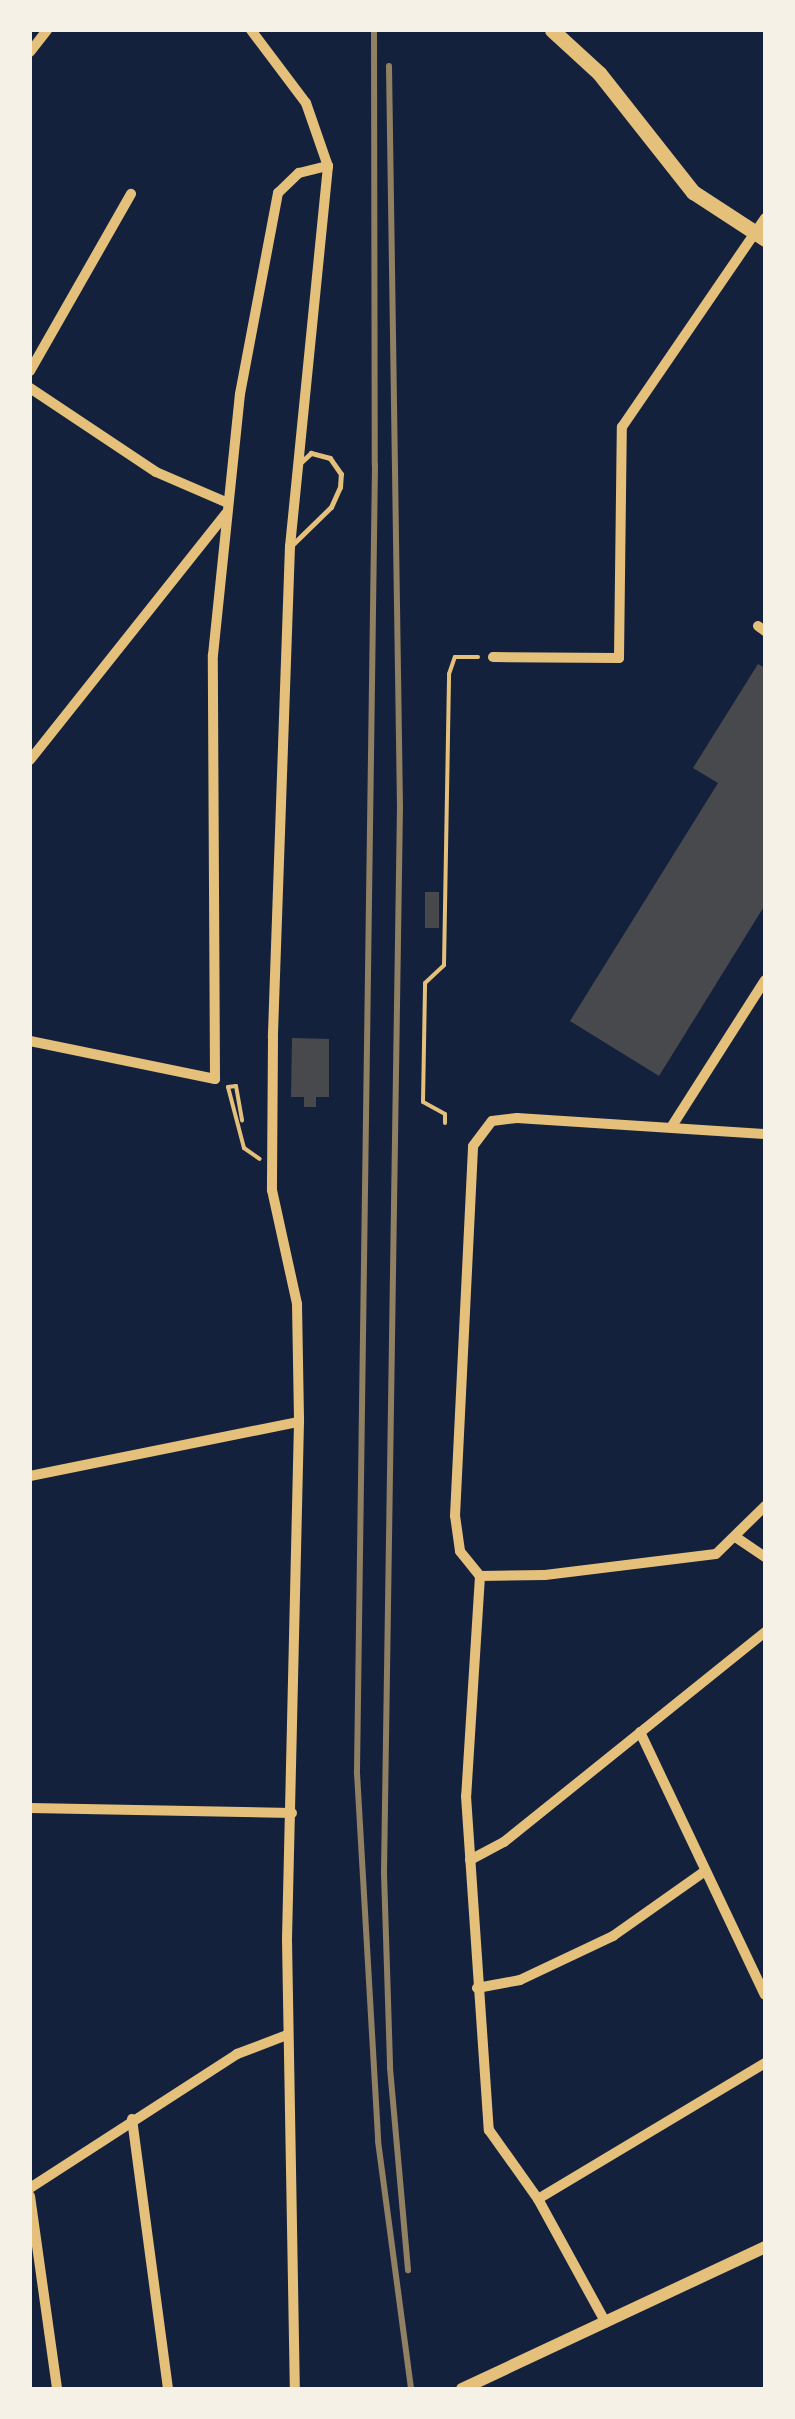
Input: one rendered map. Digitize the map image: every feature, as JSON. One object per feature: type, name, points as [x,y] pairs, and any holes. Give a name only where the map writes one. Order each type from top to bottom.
[{"type":"main road","points":[[552,30],[599,73],[693,192],[760,236]]},
{"type":"street","points":[[30,52],[46,30]]},
{"type":"street","points":[[251,30],[306,104],[328,166],[294,474],[290,546],[272,1190],[297,1304],[299,1422],[287,2034],[295,2389]]},
{"type":"street","points":[[30,1041],[215,1079],[213,655],[240,394],[278,193],[288,179],[328,166]]},
{"type":"street","points":[[30,371],[131,194]]},
{"type":"street","points":[[493,657],[618,658],[622,427],[760,236],[765,218]]},
{"type":"street","points":[[30,388],[156,472],[228,508]]},
{"type":"street","points":[[30,760],[228,508]]},
{"type":"street","points":[[672,1126],[765,980]]},
{"type":"street","points":[[606,2323],[538,2199],[489,2130],[466,1796],[480,1576],[460,1552],[455,1516],[474,1146],[492,1122],[517,1118],[765,1134]]},
{"type":"street","points":[[30,1476],[299,1422]]},
{"type":"street","points":[[480,1576],[637,1567],[716,1554],[737,1538],[765,1506]]},
{"type":"street","points":[[737,1538],[765,1557]]},
{"type":"street","points":[[470,1860],[504,1842],[765,1632]]},
{"type":"street","points":[[640,1732],[765,1994]]},
{"type":"street","points":[[30,1808],[292,1813]]},
{"type":"street","points":[[477,1988],[520,1980],[613,1936],[705,1871]]},
{"type":"street","points":[[57,2389],[30,2192],[132,2119],[237,2054],[287,2034]]},
{"type":"street","points":[[538,2199],[765,2063]]},
{"type":"street","points":[[132,2119],[168,2389]]},
{"type":"street","points":[[462,2389],[765,2247]]},
{"type":"lane","points":[[290,546],[331,507],[342,474],[330,458],[311,454],[294,474]]},
{"type":"path","points":[[445,1123],[445,1114],[423,1102],[425,983],[444,964],[449,674],[455,658],[493,657]]},
{"type":"path","points":[[228,1087],[236,1086],[242,1120]]},
{"type":"path","points":[[230,1094],[244,1148],[260,1160]]},
{"type":"building","points":[[758,664],[765,668],[765,905],[659,1076],[570,1021],[718,783],[693,768]]},
{"type":"building","points":[[425,892],[439,892],[439,928],[425,928]]},
{"type":"building","points":[[292,1038],[329,1039],[329,1097],[316,1097],[316,1107],[304,1107],[304,1097],[291,1097]]},
{"type":"railway","points":[[374,30],[375,465],[357,1773],[378,2141],[411,2389]]},
{"type":"railway","points":[[389,66],[400,806],[384,1873],[390,2068],[408,2270]]}]
